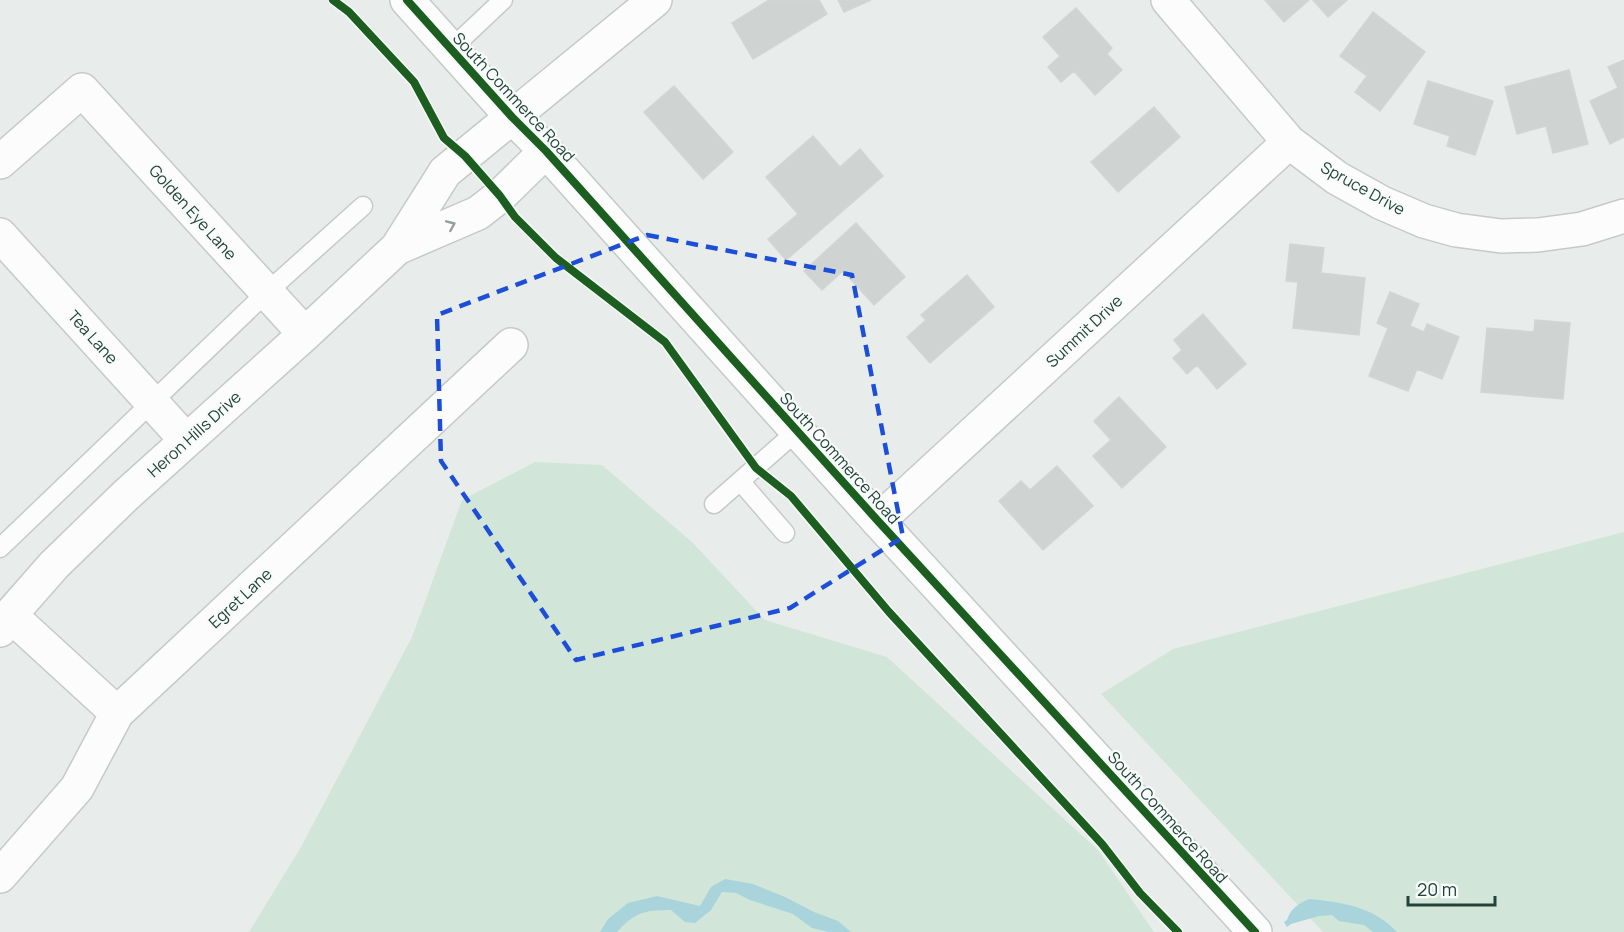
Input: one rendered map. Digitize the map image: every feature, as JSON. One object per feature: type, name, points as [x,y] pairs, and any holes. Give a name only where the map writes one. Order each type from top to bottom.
[{"type":"street","name":"South Commerce Road","points":[[407,0],[512,117],[546,151],[878,521],[1255,932]]},
{"type":"street","name":"Heron Hills Drive","points":[[5,622],[54,565],[125,496],[397,248],[445,172],[655,0]]},
{"type":"street","name":"Spruce Drive","points":[[1168,0],[1289,142],[1337,178],[1382,203],[1424,221],[1456,230],[1501,236],[1538,235],[1582,229],[1624,216]]},
{"type":"street","name":"Golden Eye Lane","points":[[0,162],[82,90],[305,334]]},
{"type":"street","name":"Summit Drive","points":[[878,521],[1289,142]]},
{"type":"street","name":"Heron Hills Drive","points":[[397,248],[478,213],[500,196],[546,151]]},
{"type":"street","name":"Tea Lane","points":[[0,235],[186,440]]},
{"type":"street","name":"Egret Lane","points":[[0,876],[77,789],[117,713],[511,345]]},
{"type":"street","points":[[5,622],[117,713]]},
{"type":"lane","points":[[451,50],[503,0]]},
{"type":"lane","points":[[0,548],[266,293],[363,206]]},
{"type":"lane","points":[[714,504],[797,431]]},
{"type":"lane","points":[[740,481],[785,533]]},
{"type":"highlighted area","points":[[647,235],[852,275],[903,537],[790,608],[576,660],[441,461],[437,315]]},
{"type":"green space","points":[[535,462],[602,465],[692,542],[765,620],[887,657],[1098,850],[1154,932],[249,932],[301,847],[412,637],[462,500]]},
{"type":"green space","points":[[1624,532],[1624,932],[1323,932],[1101,694],[1173,649]]},
{"type":"water","points":[[725,879],[753,884],[785,897],[838,921],[851,932],[829,932],[812,928],[793,914],[736,893],[722,892],[711,910],[695,923],[685,922],[671,910],[654,911],[635,916],[617,932],[600,932],[608,919],[628,903],[657,896],[700,906],[711,887]]},
{"type":"water","points":[[1309,899],[1345,904],[1368,911],[1397,932],[1373,932],[1364,925],[1339,921],[1332,915],[1319,916],[1287,927],[1284,922],[1293,909]]},
{"type":"building","points":[[769,0],[819,0],[827,14],[753,59],[732,23]]},
{"type":"building","points":[[838,0],[871,0],[844,12]]},
{"type":"building","points":[[1265,0],[1309,0],[1284,22]]},
{"type":"building","points":[[1313,0],[1347,0],[1328,17]]},
{"type":"building","points":[[1076,8],[1112,48],[1107,54],[1122,70],[1095,95],[1074,71],[1061,82],[1048,67],[1060,56],[1043,37]]},
{"type":"building","points":[[1373,12],[1425,52],[1380,111],[1355,92],[1367,76],[1340,56]]},
{"type":"building","points":[[1624,60],[1624,137],[1610,144],[1590,101],[1618,88],[1608,67]]},
{"type":"building","points":[[1569,70],[1588,144],[1553,153],[1546,126],[1517,134],[1505,87]]},
{"type":"building","points":[[1428,81],[1493,101],[1475,155],[1447,146],[1450,136],[1414,124]]},
{"type":"building","points":[[674,86],[733,152],[703,179],[644,112]]},
{"type":"building","points":[[1154,107],[1180,137],[1118,192],[1091,162]]},
{"type":"building","points":[[813,136],[840,167],[860,149],[883,176],[786,260],[768,239],[798,214],[766,177]]},
{"type":"building","points":[[856,223],[905,277],[874,305],[843,271],[822,290],[804,271]]},
{"type":"building","points":[[1290,244],[1324,248],[1321,273],[1365,278],[1359,335],[1293,328],[1298,282],[1286,281]]},
{"type":"building","points":[[967,275],[994,307],[930,363],[907,337],[926,320],[921,315]]},
{"type":"building","points":[[1390,292],[1419,304],[1410,326],[1424,332],[1427,324],[1459,337],[1442,379],[1417,369],[1408,391],[1369,376],[1388,328],[1377,323]]},
{"type":"building","points":[[1203,314],[1246,364],[1217,389],[1197,365],[1187,374],[1173,358],[1182,350],[1174,340]]},
{"type":"building","points":[[1535,320],[1570,323],[1563,399],[1481,392],[1487,328],[1534,332]]},
{"type":"building","points":[[1119,397],[1166,447],[1122,488],[1093,456],[1111,440],[1094,421]]},
{"type":"building","points":[[1057,466],[1093,506],[1043,550],[999,501],[1021,481],[1030,490]]},
{"type":"cycle path","points":[[333,0],[349,12],[414,82],[444,138],[465,156],[515,217],[556,258],[665,342],[756,468],[791,496],[889,612],[1102,844],[1140,893],[1178,932]]},
{"type":"cycle path","points":[[407,0],[512,117],[546,151],[878,521],[1255,932]]}]
